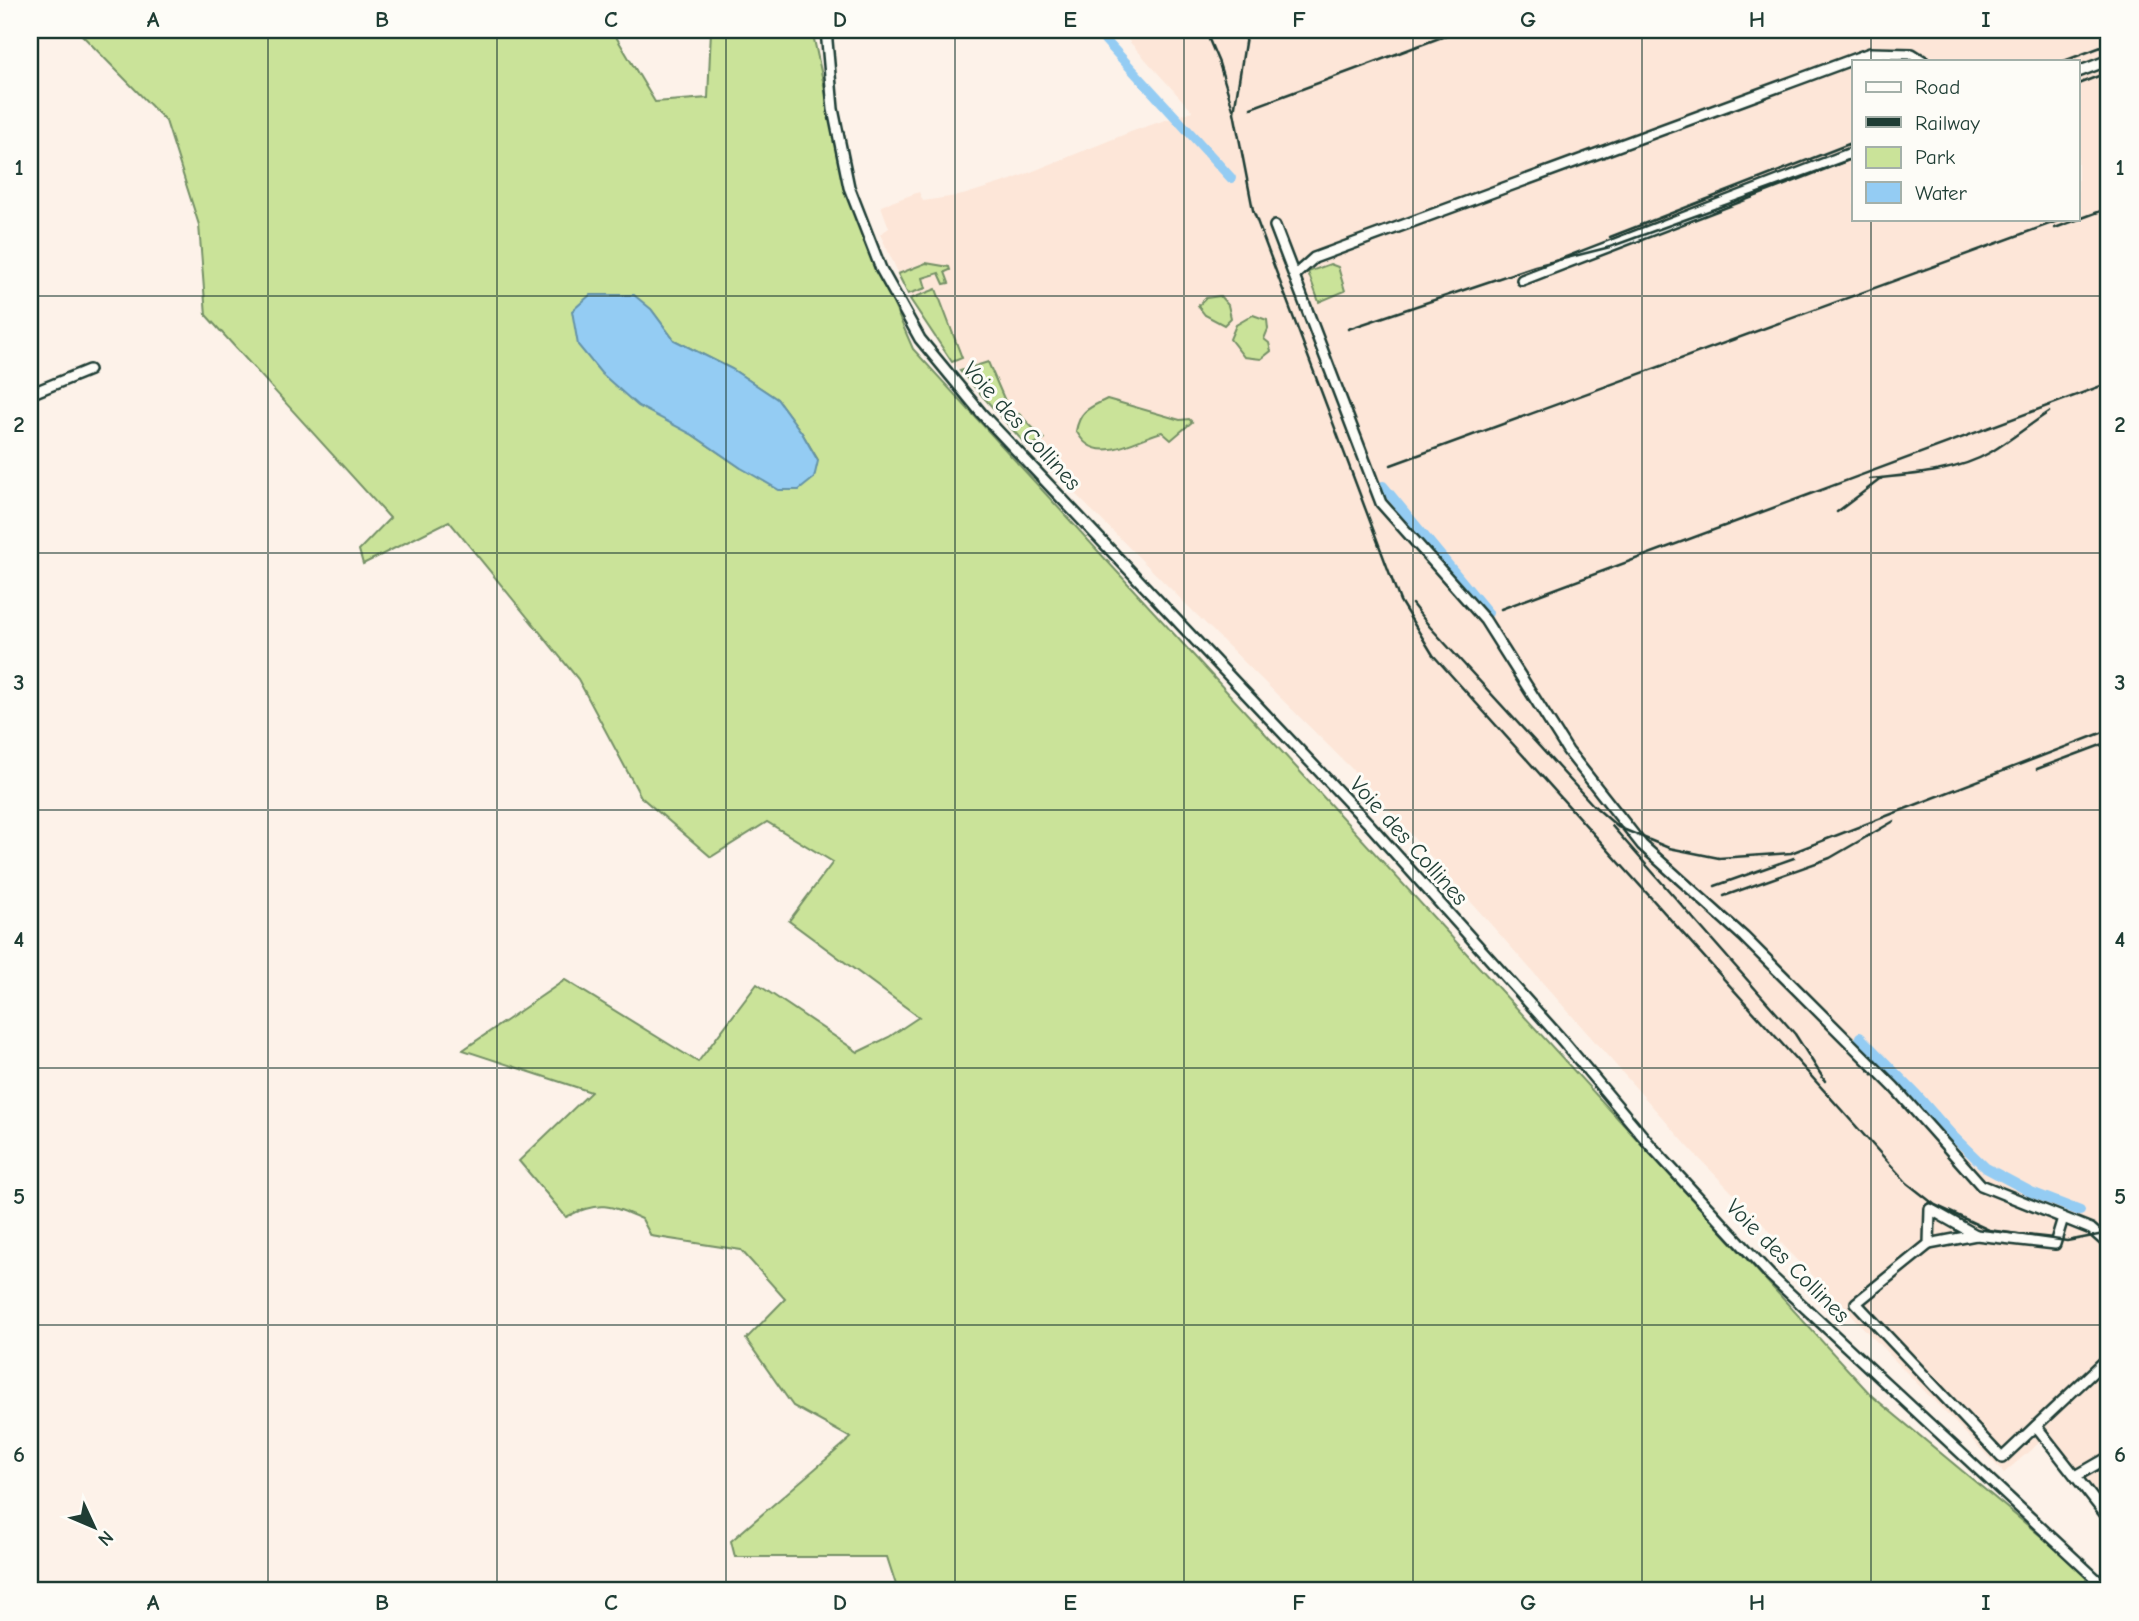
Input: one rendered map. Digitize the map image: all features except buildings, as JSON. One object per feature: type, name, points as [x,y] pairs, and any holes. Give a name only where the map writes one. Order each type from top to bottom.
[{"type":"street","name":"Voie des Collines","points":[[826,30],[833,109],[849,187],[881,269],[920,339],[975,406],[1368,823],[1563,1041],[1651,1146],[1771,1276],[2109,1591]]},
{"type":"street","points":[[1295,275],[1314,258],[1870,53],[1912,54],[1921,60]]},
{"type":"street","points":[[2080,71],[2109,60]]},
{"type":"street","points":[[1522,280],[1852,153]]},
{"type":"street","points":[[1275,226],[1381,503],[1485,620],[1568,751],[1642,845],[1744,937],[1894,1087],[1981,1185],[2091,1229],[2109,1245]]},
{"type":"street","points":[[30,394],[89,370]]},
{"type":"street","points":[[1929,1244],[1930,1209],[1976,1235]]},
{"type":"street","points":[[2063,1218],[2055,1244],[1976,1235],[1929,1244],[1856,1303],[2002,1458],[2109,1357]]},
{"type":"street","points":[[2036,1426],[2109,1519]]},
{"type":"street","points":[[2076,1476],[2109,1457]]},
{"type":"shaded area","points":[[1119,30],[2109,30],[2109,1527],[2041,1441],[2004,1473],[1692,1151],[1384,804],[1382,806],[1376,799],[1378,797],[1357,774],[1034,453],[949,359],[907,292],[880,234],[889,228],[881,206],[919,192],[923,201],[963,195],[1011,180],[1133,131],[1192,111]]},
{"type":"green space","points":[[77,30],[612,30],[655,102],[708,98],[711,30],[812,30],[840,159],[860,227],[913,349],[1872,1396],[2107,1591],[898,1591],[887,1557],[735,1557],[731,1541],[851,1438],[793,1406],[746,1339],[785,1299],[741,1250],[651,1236],[642,1219],[604,1206],[587,1208],[566,1217],[519,1161],[591,1092],[463,1050],[565,980],[698,1062],[757,984],[858,1052],[889,1037],[919,1017],[789,921],[833,862],[767,822],[711,857],[641,797],[578,679],[449,521],[363,564],[359,550],[390,518],[206,315],[199,225],[166,121]],"holes":[[[651,309],[674,340],[732,369],[777,399],[818,460],[741,468],[693,435]]]},
{"type":"green space","points":[[926,263],[949,267],[950,270],[945,272],[949,283],[944,284],[939,273],[923,278],[926,288],[908,294],[898,274]]},
{"type":"green space","points":[[1330,264],[1338,267],[1345,291],[1319,302],[1308,272]]},
{"type":"green space","points":[[936,289],[962,358],[952,362],[910,299]]},
{"type":"green space","points":[[1220,296],[1228,305],[1231,318],[1224,325],[1205,315],[1198,306],[1206,298]]},
{"type":"green space","points":[[1253,315],[1267,320],[1268,329],[1264,339],[1269,343],[1271,351],[1261,359],[1244,357],[1230,339],[1236,325]]},
{"type":"green space","points":[[988,362],[1012,417],[1019,414],[1044,439],[1028,447],[960,371]]},
{"type":"green space","points":[[1107,399],[1180,420],[1189,419],[1192,422],[1171,440],[1162,432],[1114,449],[1095,448],[1085,443],[1076,431],[1083,414]]},
{"type":"water","points":[[590,295],[634,295],[651,309],[674,340],[732,369],[777,399],[818,461],[814,478],[799,490],[779,490],[693,435],[638,406],[601,373],[578,345],[572,311]]},
{"type":"waterway","points":[[1096,30],[1231,178]]},
{"type":"waterway","points":[[1383,486],[1488,613]]},
{"type":"waterway","points":[[1860,1037],[1986,1168],[2031,1192],[2080,1211]]},
{"type":"railway","points":[[1205,30],[1219,63],[1233,109]]},
{"type":"railway","points":[[1247,30],[1234,112],[1253,210],[1400,601],[1433,655],[1907,1183],[1935,1205],[1989,1230],[2067,1241],[2109,1233]]},
{"type":"railway","points":[[1251,108],[1461,30]]},
{"type":"railway","points":[[2067,60],[2109,44]]},
{"type":"railway","points":[[2080,83],[2109,72]]},
{"type":"railway","points":[[1610,237],[1852,143]]},
{"type":"railway","points":[[1348,329],[1535,266],[1610,247],[1852,159]]},
{"type":"railway","points":[[2080,219],[2109,208]]},
{"type":"railway","points":[[1391,465],[2060,220]]},
{"type":"railway","points":[[2055,228],[2077,220]]},
{"type":"railway","points":[[1501,609],[2109,383]]},
{"type":"railway","points":[[1869,479],[1932,472],[1962,465],[2006,443],[2049,412]]},
{"type":"railway","points":[[1837,512],[1882,478]]},
{"type":"railway","points":[[1412,604],[1593,805],[1618,827],[1669,848],[1719,858],[1791,853],[2109,730]]},
{"type":"railway","points":[[2037,769],[2109,742]]},
{"type":"railway","points":[[1724,896],[1830,858],[1894,821]]},
{"type":"railway","points":[[1612,826],[1795,1034],[1825,1081]]},
{"type":"railway","points":[[1715,886],[1794,858]]}]
